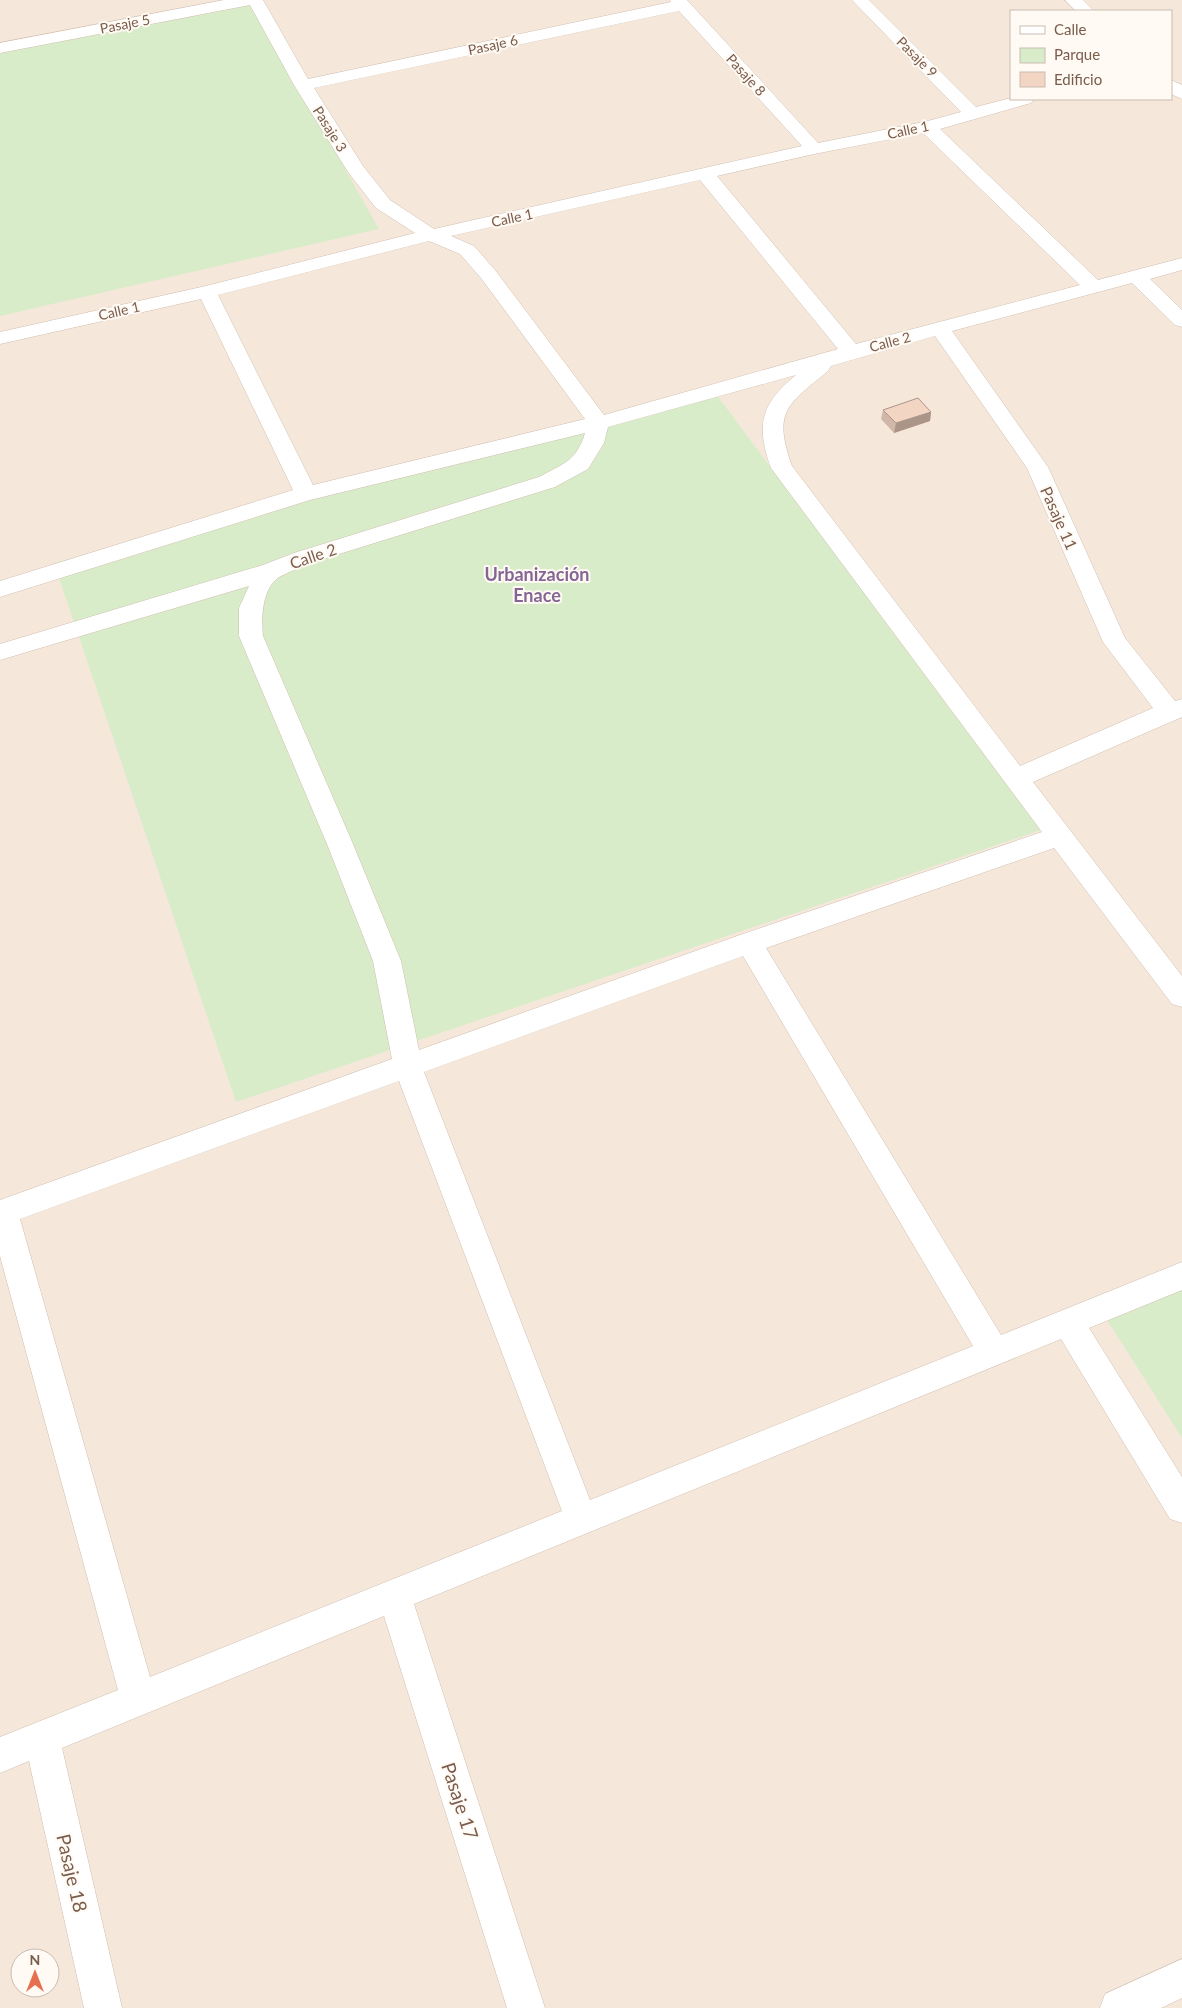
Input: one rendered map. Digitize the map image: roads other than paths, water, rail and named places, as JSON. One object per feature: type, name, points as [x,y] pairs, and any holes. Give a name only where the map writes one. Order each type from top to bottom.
[{"type":"street","name":"Pasaje 5","points":[[0,48],[250,0]]},
{"type":"street","name":"Pasaje 3","points":[[255,0],[303,85],[355,168],[383,204],[431,235],[467,250],[488,274],[599,423]]},
{"type":"street","name":"Pasaje 9","points":[[860,0],[974,114]]},
{"type":"street","points":[[1074,0],[1085,10]]},
{"type":"street","name":"Pasaje 6","points":[[303,85],[681,3]]},
{"type":"street","name":"Pasaje 8","points":[[681,3],[814,150]]},
{"type":"street","points":[[1172,86],[1182,94]]},
{"type":"street","name":"Calle 1","points":[[0,338],[207,292],[431,235],[927,126],[1022,100]]},
{"type":"street","points":[[927,126],[1095,288]]},
{"type":"street","points":[[706,175],[851,352]]},
{"type":"street","name":"Calle 2","points":[[0,589],[306,494],[599,423],[851,352],[1182,264]]},
{"type":"street","points":[[1136,276],[1182,321]]},
{"type":"street","points":[[207,292],[306,494]]},
{"type":"street","name":"Pasaje 11","points":[[940,329],[1037,468],[1115,642],[1176,710]]},
{"type":"street","points":[[828,360],[781,400],[776,411],[772,426],[774,446],[782,468],[1016,780],[1182,996]]},
{"type":"street","name":"Calle 2","points":[[0,652],[271,571],[302,558],[547,482],[580,464],[593,443],[599,423]]},
{"type":"street","points":[[271,571],[254,595],[248,617],[251,636],[340,844],[387,961],[408,1067],[580,1519]]},
{"type":"street","points":[[1016,780],[1176,710]]},
{"type":"street","points":[[138,1698],[1,1212],[748,943],[1059,836]]},
{"type":"street","points":[[748,943],[994,1352]]},
{"type":"street","points":[[0,1755],[1182,1276]]},
{"type":"street","points":[[1068,1322],[1182,1507]]},
{"type":"street","name":"Pasaje 17","points":[[394,1595],[526,2008]]},
{"type":"street","name":"Pasaje 18","points":[[42,1738],[103,2008]]},
{"type":"street","points":[[1119,2008],[1182,1978]]},
{"type":"district","name":"Urbanización Enace","points":[[537,585]]}]
